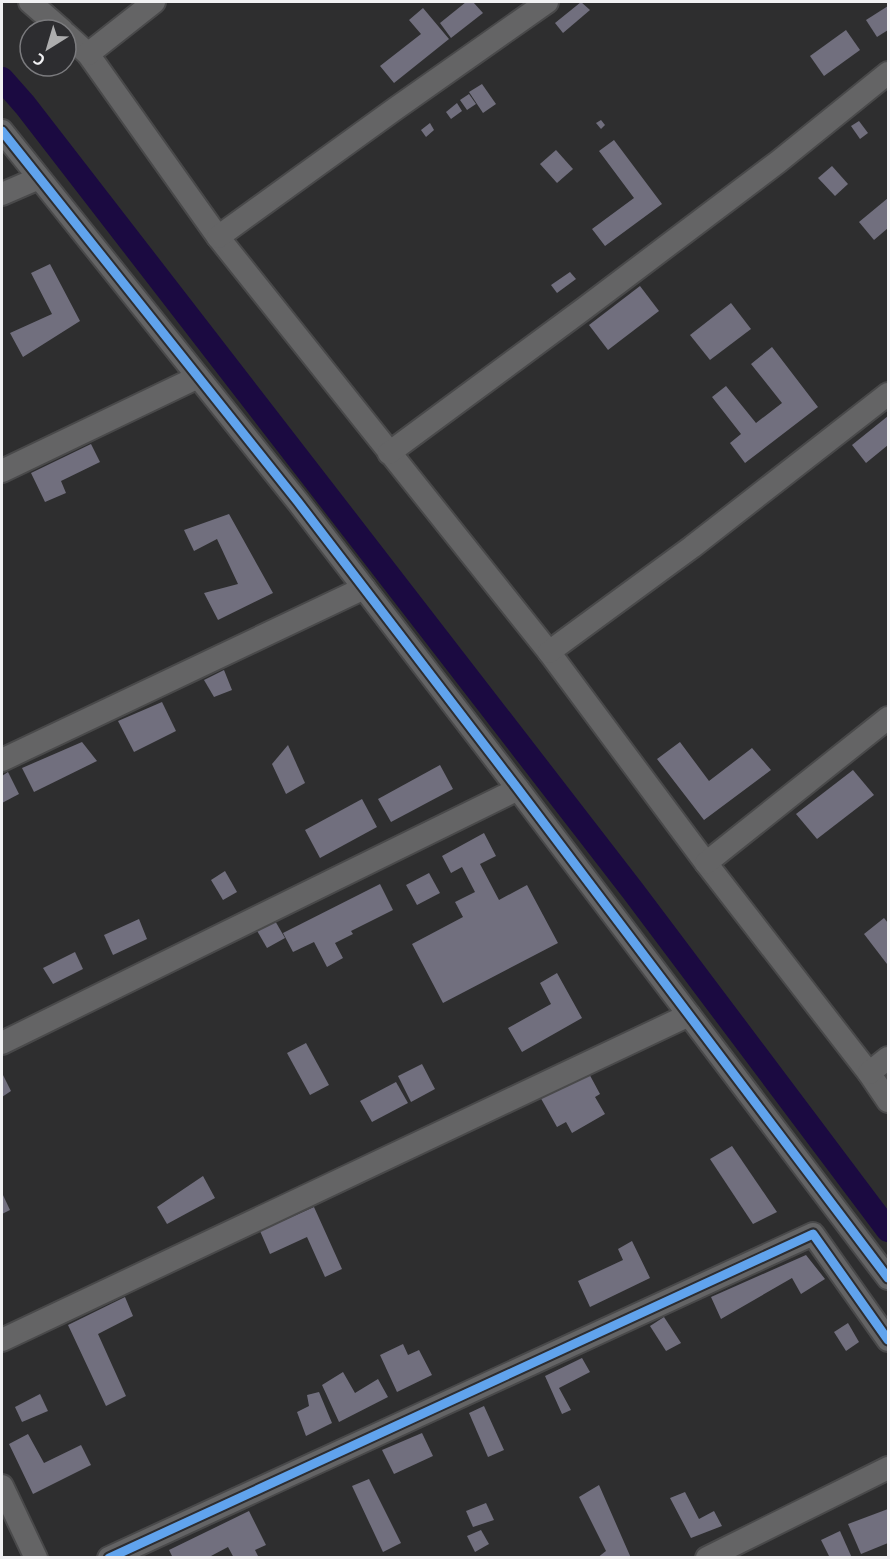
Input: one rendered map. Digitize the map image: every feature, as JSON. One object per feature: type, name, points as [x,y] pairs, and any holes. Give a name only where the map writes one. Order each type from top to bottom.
[{"type":"street","points":[[30,2],[48,18]]},
{"type":"street","points":[[88,54],[154,2]]},
{"type":"street","points":[[218,237],[547,2]]},
{"type":"street","points":[[78,45],[88,54],[218,237],[549,652],[706,863],[869,1073],[888,1101]]},
{"type":"street","points":[[389,453],[778,162],[888,73]]},
{"type":"street","points":[[2,130],[298,502],[888,1278]]},
{"type":"street","points":[[2,194],[39,178]]},
{"type":"street","points":[[2,471],[198,377]]},
{"type":"street","points":[[549,652],[692,547],[888,394]]},
{"type":"street","points":[[2,760],[363,588]]},
{"type":"street","points":[[706,863],[888,718]]},
{"type":"street","points":[[2,1043],[518,789]]},
{"type":"street","points":[[2,1340],[689,1015]]},
{"type":"street","points":[[869,1073],[888,1058]]},
{"type":"street","points":[[109,1557],[813,1234],[888,1340]]},
{"type":"street","points":[[707,1557],[888,1468]]},
{"type":"street","points":[[2,1486],[36,1557]]},
{"type":"building","points":[[466,2],[473,2],[483,13],[451,38],[440,23]]},
{"type":"building","points":[[581,2],[590,10],[563,33],[555,23]]},
{"type":"building","points":[[888,6],[888,30],[877,37],[866,20]]},
{"type":"building","points":[[423,8],[449,39],[394,83],[380,66],[421,34],[409,20]]},
{"type":"building","points":[[846,30],[860,50],[824,76],[810,56]]},
{"type":"building","points":[[482,84],[496,104],[483,113],[469,92]]},
{"type":"building","points":[[469,94],[476,104],[467,110],[460,100]]},
{"type":"building","points":[[457,103],[462,111],[451,119],[446,112]]},
{"type":"building","points":[[601,120],[605,125],[601,129],[596,123]]},
{"type":"building","points":[[859,121],[868,133],[860,139],[851,126]]},
{"type":"building","points":[[430,123],[434,130],[426,137],[421,130]]},
{"type":"building","points":[[614,140],[662,204],[605,246],[592,229],[634,198],[599,151]]},
{"type":"building","points":[[556,150],[573,169],[557,183],[540,164]]},
{"type":"building","points":[[832,166],[848,184],[835,196],[818,178]]},
{"type":"building","points":[[888,198],[888,228],[874,240],[859,222]]},
{"type":"building","points":[[50,264],[80,321],[23,357],[10,333],[52,314],[31,273]]},
{"type":"building","points":[[570,272],[576,279],[557,293],[551,285]]},
{"type":"building","points":[[640,286],[659,311],[608,350],[589,325]]},
{"type":"building","points":[[731,303],[751,329],[710,360],[690,335]]},
{"type":"building","points":[[772,347],[818,407],[745,463],[730,443],[741,434],[712,397],[726,386],[756,423],[782,403],[751,364]]},
{"type":"building","points":[[888,416],[888,445],[866,463],[852,445]]},
{"type":"building","points":[[91,444],[100,462],[61,481],[66,493],[45,502],[31,473]]},
{"type":"building","points":[[229,514],[273,593],[218,620],[204,593],[238,584],[217,539],[194,551],[184,530]]},
{"type":"building","points":[[224,670],[232,690],[214,697],[204,680]]},
{"type":"building","points":[[162,702],[176,731],[134,752],[118,721]]},
{"type":"building","points":[[82,742],[97,761],[34,792],[22,768]]},
{"type":"building","points":[[680,742],[709,781],[752,748],[771,770],[704,820],[657,759]]},
{"type":"building","points":[[288,745],[305,783],[286,794],[272,764]]},
{"type":"building","points":[[440,765],[453,789],[391,822],[378,799]]},
{"type":"building","points":[[853,770],[874,795],[817,839],[796,814]]},
{"type":"building","points":[[8,772],[19,794],[2,803],[2,776]]},
{"type":"building","points":[[362,799],[377,827],[320,858],[305,830]]},
{"type":"building","points":[[484,833],[496,856],[480,864],[499,900],[527,885],[558,943],[443,1003],[412,944],[463,917],[455,902],[475,892],[462,867],[451,873],[442,856]]},
{"type":"building","points":[[225,871],[237,892],[223,900],[211,880]]},
{"type":"building","points":[[429,873],[440,893],[417,905],[406,885]]},
{"type":"building","points":[[380,884],[393,910],[351,931],[353,934],[335,943],[343,958],[327,967],[314,942],[293,952],[283,933]]},
{"type":"building","points":[[884,918],[888,923],[887,964],[864,934]]},
{"type":"building","points":[[139,919],[147,939],[113,955],[104,935]]},
{"type":"building","points":[[274,919],[285,938],[267,948],[256,929]]},
{"type":"building","points":[[75,952],[83,969],[53,984],[43,968]]},
{"type":"building","points":[[557,973],[582,1018],[522,1052],[508,1028],[551,1004],[540,983]]},
{"type":"building","points":[[306,1043],[329,1085],[310,1095],[287,1053]]},
{"type":"building","points":[[422,1064],[435,1089],[411,1102],[398,1076]]},
{"type":"building","points":[[586,1068],[600,1094],[595,1097],[605,1114],[572,1133],[566,1122],[557,1127],[539,1095]]},
{"type":"building","points":[[2,1073],[11,1091],[2,1097]]},
{"type":"building","points":[[396,1082],[408,1103],[372,1122],[360,1101]]},
{"type":"building","points":[[732,1146],[777,1212],[753,1224],[710,1159]]},
{"type":"building","points":[[203,1176],[215,1198],[167,1224],[157,1207]]},
{"type":"building","points":[[2,1193],[10,1210],[2,1214]]},
{"type":"building","points":[[314,1207],[342,1269],[325,1277],[307,1237],[270,1254],[260,1231]]},
{"type":"building","points":[[632,1241],[650,1278],[590,1307],[578,1281],[623,1260],[618,1249]]},
{"type":"building","points":[[806,1255],[825,1279],[801,1294],[792,1278],[721,1319],[711,1297]]},
{"type":"building","points":[[125,1297],[133,1316],[98,1334],[126,1396],[106,1406],[68,1325]]},
{"type":"building","points":[[664,1317],[681,1343],[666,1351],[650,1326]]},
{"type":"building","points":[[848,1323],[859,1342],[846,1351],[834,1332]]},
{"type":"building","points":[[403,1344],[408,1355],[419,1350],[432,1375],[397,1392],[380,1355]]},
{"type":"building","points":[[582,1358],[590,1372],[559,1388],[571,1410],[562,1414],[545,1376]]},
{"type":"building","points":[[343,1372],[355,1393],[378,1379],[388,1397],[339,1422],[322,1385]]},
{"type":"building","points":[[319,1392],[332,1423],[306,1436],[297,1412],[309,1406],[307,1395]]},
{"type":"building","points":[[40,1394],[48,1411],[22,1422],[15,1407]]},
{"type":"building","points":[[484,1406],[504,1450],[488,1457],[469,1413]]},
{"type":"building","points":[[422,1433],[433,1456],[394,1474],[382,1450]]},
{"type":"building","points":[[28,1434],[44,1463],[81,1445],[91,1465],[33,1494],[9,1444]]},
{"type":"building","points":[[369,1479],[401,1543],[383,1552],[352,1486]]},
{"type":"building","points":[[599,1485],[631,1558],[597,1558],[606,1551],[579,1497]]},
{"type":"building","points":[[685,1492],[699,1519],[714,1511],[722,1526],[691,1538],[670,1498]]},
{"type":"building","points":[[486,1503],[494,1520],[473,1527],[466,1511]]},
{"type":"building","points":[[888,1509],[888,1543],[861,1554],[848,1524]]},
{"type":"building","points":[[249,1511],[266,1545],[255,1550],[259,1558],[234,1558],[228,1547],[211,1558],[173,1558],[169,1550]]},
{"type":"building","points":[[481,1530],[489,1544],[475,1552],[467,1536]]},
{"type":"building","points":[[840,1531],[852,1558],[830,1558],[821,1540]]},
{"type":"waterway","points":[[2,79],[25,105],[633,891],[888,1230]]},
{"type":"cycle path","points":[[2,131],[298,502],[888,1278]]},
{"type":"cycle path","points":[[109,1558],[813,1234],[888,1340]]}]
